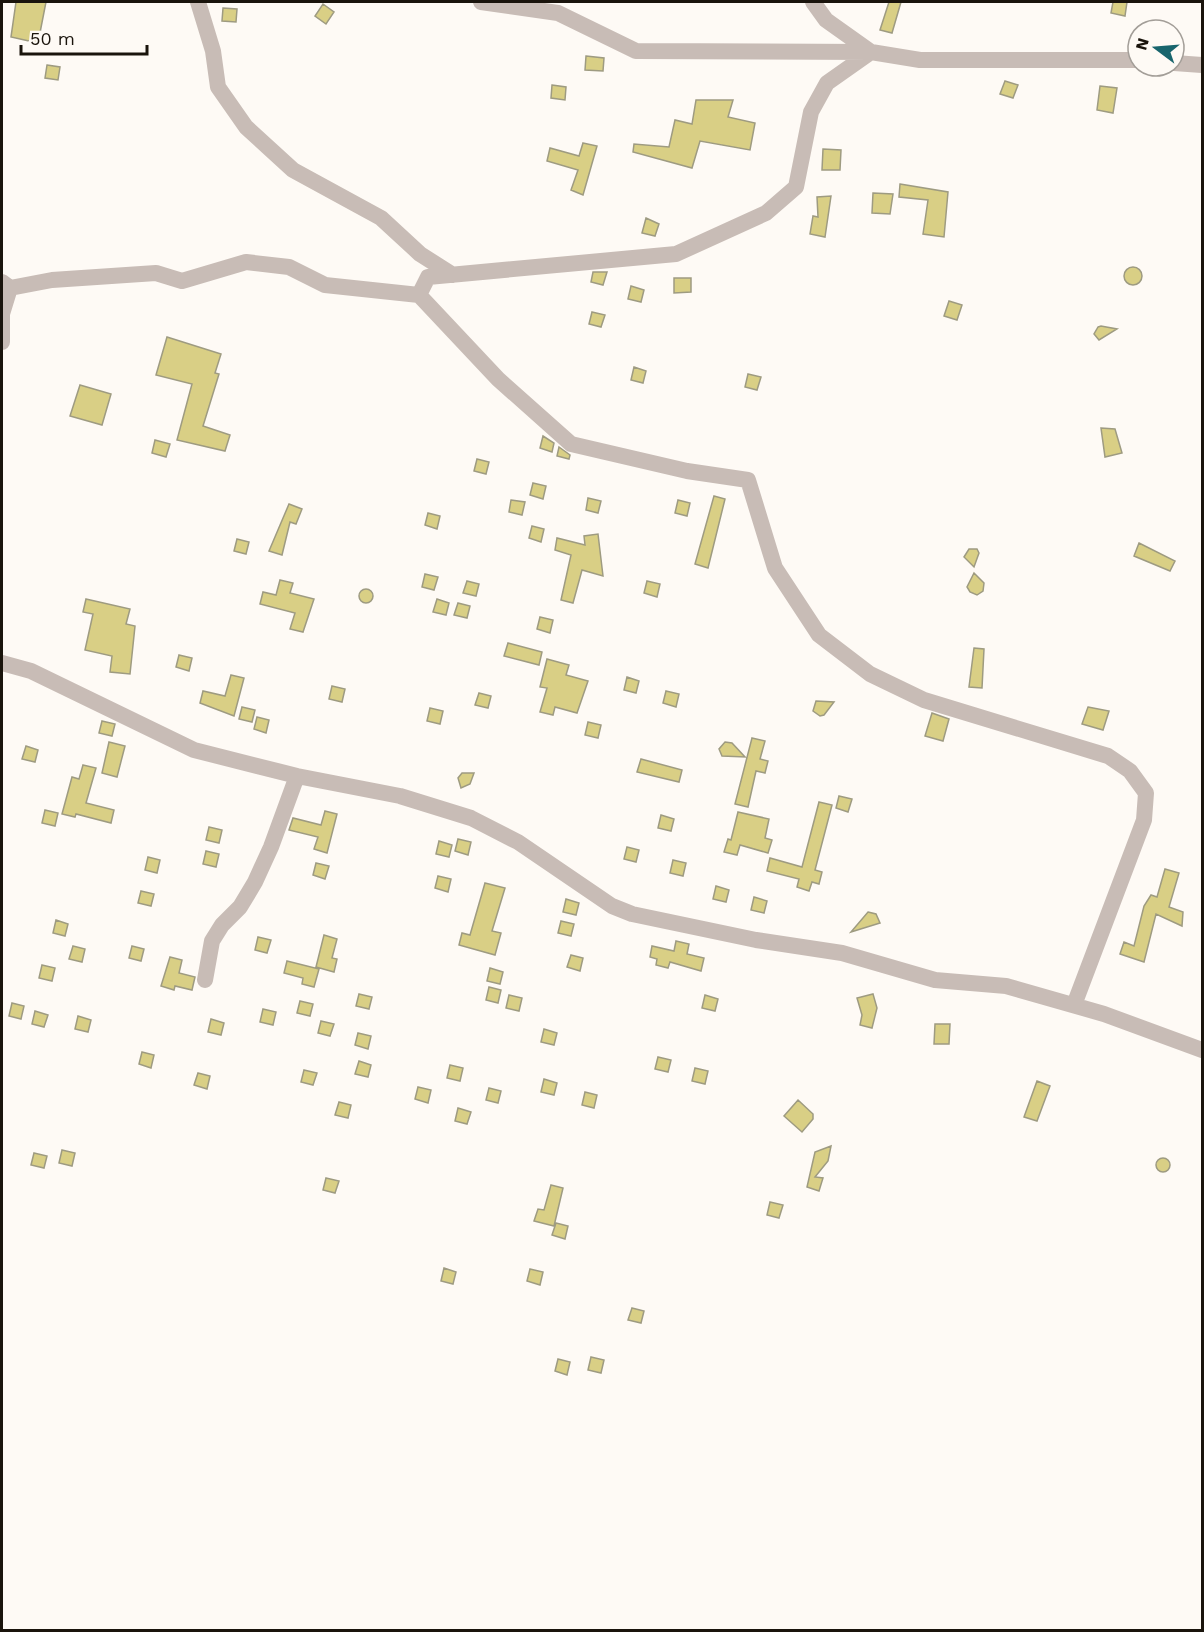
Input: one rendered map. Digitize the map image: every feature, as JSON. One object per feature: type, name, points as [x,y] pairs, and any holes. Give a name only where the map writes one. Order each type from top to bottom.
[{"type":"street","points":[[198,2],[213,51],[218,87],[246,127],[293,170],[381,218],[420,254],[453,275]]},
{"type":"street","points":[[481,2],[558,13],[636,51],[872,52],[920,60],[1126,60]]},
{"type":"street","points":[[813,2],[826,20],[872,52]]},
{"type":"street","points":[[419,295],[428,277],[676,254],[766,213],[796,187],[811,112],[827,83],[872,52]]},
{"type":"street","points":[[1186,64],[1203,65]]},
{"type":"street","points":[[2,342],[2,314],[6,285],[156,273],[182,281],[246,262],[290,267],[325,285],[419,295],[498,379],[571,444],[687,471],[748,480],[775,568],[819,634],[870,674],[924,700],[1108,756],[1130,771],[1146,793],[1144,820],[1074,1005]]},
{"type":"street","points":[[2,663],[31,671],[194,750],[297,776],[400,796],[471,818],[518,842],[612,906],[632,914],[756,940],[842,953],[935,980],[1006,986],[1074,1005],[1203,1050]]},
{"type":"street","points":[[205,980],[212,941],[222,925],[240,907],[255,882],[272,847],[297,776]]},
{"type":"building","points":[[16,2],[46,2],[38,43],[11,37]]},
{"type":"building","points":[[889,2],[901,2],[892,33],[880,30]]},
{"type":"building","points":[[1113,2],[1127,2],[1125,16],[1111,13]]},
{"type":"building","points":[[323,4],[334,12],[326,24],[315,16]]},
{"type":"building","points":[[223,8],[237,9],[236,22],[222,21]]},
{"type":"building","points":[[586,56],[604,58],[603,71],[585,70]]},
{"type":"building","points":[[47,65],[60,67],[58,80],[45,78]]},
{"type":"building","points":[[1005,81],[1018,85],[1013,98],[1000,94]]},
{"type":"building","points":[[552,85],[566,87],[565,100],[551,98]]},
{"type":"building","points":[[1100,86],[1117,88],[1113,113],[1097,110]]},
{"type":"building","points":[[696,100],[733,100],[728,117],[755,123],[750,150],[700,141],[692,168],[633,152],[634,144],[669,147],[675,120],[692,124]]},
{"type":"building","points":[[583,143],[597,146],[583,195],[571,190],[578,170],[547,161],[550,148],[579,156]]},
{"type":"building","points":[[823,149],[841,150],[840,170],[822,170]]},
{"type":"building","points":[[900,184],[948,192],[944,237],[923,234],[928,200],[899,197]]},
{"type":"building","points":[[873,193],[893,194],[890,214],[872,213]]},
{"type":"building","points":[[831,196],[825,237],[810,234],[813,216],[818,217],[817,197]]},
{"type":"building","points":[[646,218],[659,224],[655,236],[642,233]]},
{"type":"building","points":[[1133,267],[1139,270],[1142,276],[1139,282],[1133,285],[1127,282],[1124,276],[1127,270]]},
{"type":"building","points":[[593,272],[607,272],[603,285],[591,282]]},
{"type":"building","points":[[674,278],[691,278],[691,292],[674,293]]},
{"type":"building","points":[[631,286],[644,290],[641,302],[628,299]]},
{"type":"building","points":[[949,301],[962,305],[957,320],[944,316]]},
{"type":"building","points":[[592,312],[605,315],[601,327],[589,324]]},
{"type":"building","points":[[1098,327],[1117,329],[1099,340],[1094,334]]},
{"type":"building","points":[[167,337],[221,354],[215,373],[219,374],[203,426],[230,435],[225,451],[177,440],[192,384],[156,375]]},
{"type":"building","points":[[634,367],[646,371],[643,383],[631,380]]},
{"type":"building","points":[[748,374],[761,377],[757,390],[745,387]]},
{"type":"building","points":[[80,385],[111,394],[102,425],[70,416]]},
{"type":"building","points":[[1101,428],[1115,429],[1122,453],[1105,457]]},
{"type":"building","points":[[543,436],[554,443],[552,452],[540,448]]},
{"type":"building","points":[[155,440],[170,444],[166,457],[152,453]]},
{"type":"building","points":[[559,447],[570,455],[569,459],[557,456]]},
{"type":"building","points":[[477,459],[489,462],[486,474],[474,471]]},
{"type":"building","points":[[533,483],[546,486],[543,499],[530,495]]},
{"type":"building","points":[[714,496],[725,499],[708,568],[695,564]]},
{"type":"building","points":[[588,498],[601,501],[598,513],[586,510]]},
{"type":"building","points":[[511,500],[525,502],[522,515],[509,512]]},
{"type":"building","points":[[678,500],[690,503],[687,516],[675,513]]},
{"type":"building","points":[[289,504],[302,509],[296,524],[290,522],[282,555],[269,551]]},
{"type":"building","points":[[428,513],[440,516],[437,529],[425,525]]},
{"type":"building","points":[[532,526],[544,529],[541,542],[529,538]]},
{"type":"building","points":[[598,534],[603,576],[582,570],[573,603],[561,600],[571,555],[555,550],[557,538],[585,545],[584,536]]},
{"type":"building","points":[[237,539],[249,542],[246,554],[234,551]]},
{"type":"building","points":[[1139,543],[1175,561],[1170,571],[1134,556]]},
{"type":"building","points":[[969,549],[977,549],[979,553],[974,567],[964,557]]},
{"type":"building","points":[[974,573],[984,583],[983,591],[977,595],[970,592],[967,587]]},
{"type":"building","points":[[425,574],[438,577],[434,590],[422,587]]},
{"type":"building","points":[[280,580],[293,583],[290,593],[314,599],[303,632],[290,629],[295,613],[260,604],[263,592],[276,595]]},
{"type":"building","points":[[467,581],[479,584],[476,596],[463,593]]},
{"type":"building","points":[[647,581],[660,584],[657,597],[644,593]]},
{"type":"building","points":[[366,589],[371,591],[373,596],[371,601],[366,603],[361,601],[359,596],[361,591]]},
{"type":"building","points":[[86,599],[130,609],[126,624],[135,626],[130,674],[110,672],[112,656],[85,650],[93,614],[83,612]]},
{"type":"building","points":[[437,599],[449,603],[446,615],[433,612]]},
{"type":"building","points":[[458,603],[470,606],[467,618],[454,615]]},
{"type":"building","points":[[540,617],[553,620],[550,633],[537,629]]},
{"type":"building","points":[[508,643],[542,652],[539,665],[504,656]]},
{"type":"building","points":[[974,648],[984,649],[982,688],[969,687]]},
{"type":"building","points":[[179,655],[192,658],[189,671],[176,667]]},
{"type":"building","points":[[547,659],[569,665],[566,675],[588,681],[577,713],[555,707],[553,715],[540,712],[547,688],[540,687]]},
{"type":"building","points":[[231,675],[244,678],[234,716],[200,703],[203,691],[225,696]]},
{"type":"building","points":[[627,677],[639,681],[636,693],[624,690]]},
{"type":"building","points":[[332,686],[345,689],[342,702],[329,699]]},
{"type":"building","points":[[666,691],[679,694],[676,707],[663,703]]},
{"type":"building","points":[[479,693],[491,696],[488,708],[475,705]]},
{"type":"building","points":[[816,701],[834,702],[824,715],[820,716],[813,711]]},
{"type":"building","points":[[242,707],[255,710],[252,722],[239,719]]},
{"type":"building","points":[[1088,707],[1109,711],[1103,730],[1082,724]]},
{"type":"building","points":[[430,708],[443,711],[440,724],[427,721]]},
{"type":"building","points":[[932,713],[949,719],[943,741],[925,736]]},
{"type":"building","points":[[257,717],[269,720],[266,733],[254,729]]},
{"type":"building","points":[[102,721],[115,724],[112,736],[99,733]]},
{"type":"building","points":[[588,722],[601,725],[598,738],[585,735]]},
{"type":"building","points":[[752,738],[765,741],[760,759],[768,761],[765,773],[756,771],[748,807],[735,804]]},
{"type":"building","points":[[109,742],[125,746],[117,777],[102,773]]},
{"type":"building","points":[[725,742],[732,743],[745,757],[722,756],[719,749]]},
{"type":"building","points":[[26,746],[38,750],[35,762],[22,759]]},
{"type":"building","points":[[641,759],[682,770],[679,782],[637,772]]},
{"type":"building","points":[[83,765],[96,768],[86,803],[114,810],[111,823],[76,814],[75,817],[62,814],[72,777],[79,779]]},
{"type":"building","points":[[462,773],[474,773],[470,784],[461,788],[458,778]]},
{"type":"building","points":[[839,796],[852,799],[848,812],[836,808]]},
{"type":"building","points":[[819,802],[832,805],[815,870],[822,872],[819,884],[812,882],[809,891],[797,887],[799,879],[767,871],[770,858],[802,867]]},
{"type":"building","points":[[45,810],[58,813],[55,826],[42,823]]},
{"type":"building","points":[[325,811],[337,814],[327,853],[314,849],[318,837],[289,830],[293,818],[321,825]]},
{"type":"building","points":[[738,812],[769,819],[765,838],[772,840],[768,853],[740,845],[737,855],[724,852],[728,839],[731,840]]},
{"type":"building","points":[[661,815],[674,819],[671,831],[658,828]]},
{"type":"building","points":[[209,827],[222,830],[219,843],[206,840]]},
{"type":"building","points":[[458,839],[471,842],[468,855],[455,851]]},
{"type":"building","points":[[439,841],[452,845],[449,857],[436,854]]},
{"type":"building","points":[[627,847],[639,850],[636,862],[624,859]]},
{"type":"building","points":[[206,851],[219,854],[216,867],[203,864]]},
{"type":"building","points":[[148,857],[160,860],[157,873],[145,870]]},
{"type":"building","points":[[673,860],[686,863],[683,876],[670,873]]},
{"type":"building","points":[[316,863],[329,866],[325,879],[313,875]]},
{"type":"building","points":[[1165,869],[1179,873],[1169,907],[1183,912],[1182,926],[1156,914],[1144,962],[1120,954],[1124,942],[1134,946],[1144,906],[1151,895],[1157,897]]},
{"type":"building","points":[[438,876],[451,879],[448,892],[435,888]]},
{"type":"building","points":[[485,883],[505,888],[492,931],[501,933],[495,955],[459,945],[462,933],[470,935]]},
{"type":"building","points":[[716,886],[729,890],[726,902],[713,899]]},
{"type":"building","points":[[141,891],[154,894],[151,906],[138,903]]},
{"type":"building","points":[[754,897],[767,901],[764,913],[751,910]]},
{"type":"building","points":[[566,899],[579,903],[576,915],[563,912]]},
{"type":"building","points":[[868,912],[876,914],[880,923],[851,932]]},
{"type":"building","points":[[56,920],[68,924],[65,936],[53,933]]},
{"type":"building","points":[[561,921],[574,924],[571,936],[558,933]]},
{"type":"building","points":[[324,935],[337,939],[332,958],[337,959],[334,972],[316,967]]},
{"type":"building","points":[[258,937],[271,940],[267,953],[255,950]]},
{"type":"building","points":[[676,941],[689,944],[687,954],[704,958],[701,971],[670,962],[668,968],[656,965],[657,959],[650,957],[652,946],[674,951]]},
{"type":"building","points":[[73,946],[85,949],[82,962],[69,959]]},
{"type":"building","points":[[132,946],[144,949],[141,961],[129,958]]},
{"type":"building","points":[[571,955],[583,958],[580,971],[567,967]]},
{"type":"building","points":[[170,957],[182,960],[179,973],[195,977],[192,990],[175,986],[174,990],[161,986]]},
{"type":"building","points":[[287,961],[319,969],[314,987],[302,984],[303,978],[284,973]]},
{"type":"building","points":[[42,965],[55,968],[52,981],[39,978]]},
{"type":"building","points":[[490,968],[503,972],[500,984],[487,981]]},
{"type":"building","points":[[489,987],[501,990],[498,1003],[486,1000]]},
{"type":"building","points":[[359,994],[372,997],[369,1009],[356,1006]]},
{"type":"building","points":[[873,994],[877,1008],[872,1028],[860,1025],[862,1015],[857,998]]},
{"type":"building","points":[[509,995],[522,998],[519,1011],[506,1008]]},
{"type":"building","points":[[705,995],[718,999],[715,1011],[702,1008]]},
{"type":"building","points":[[300,1001],[313,1004],[310,1016],[297,1013]]},
{"type":"building","points":[[12,1003],[24,1006],[21,1019],[9,1016]]},
{"type":"building","points":[[263,1009],[276,1012],[273,1025],[260,1022]]},
{"type":"building","points":[[35,1011],[48,1015],[44,1027],[32,1024]]},
{"type":"building","points":[[78,1016],[91,1020],[88,1032],[75,1029]]},
{"type":"building","points":[[211,1019],[224,1023],[221,1035],[208,1032]]},
{"type":"building","points":[[321,1021],[334,1024],[330,1036],[318,1033]]},
{"type":"building","points":[[935,1024],[950,1024],[949,1044],[934,1044]]},
{"type":"building","points":[[544,1029],[557,1033],[554,1045],[541,1042]]},
{"type":"building","points":[[358,1033],[371,1036],[368,1049],[355,1045]]},
{"type":"building","points":[[142,1052],[154,1055],[151,1068],[139,1064]]},
{"type":"building","points":[[658,1057],[671,1060],[668,1072],[655,1069]]},
{"type":"building","points":[[359,1061],[371,1065],[368,1077],[355,1074]]},
{"type":"building","points":[[450,1065],[463,1068],[460,1081],[447,1078]]},
{"type":"building","points":[[695,1068],[708,1071],[705,1084],[692,1081]]},
{"type":"building","points":[[304,1070],[317,1073],[313,1085],[301,1082]]},
{"type":"building","points":[[198,1073],[210,1076],[207,1089],[194,1085]]},
{"type":"building","points":[[544,1079],[557,1083],[554,1095],[541,1092]]},
{"type":"building","points":[[1037,1081],[1050,1086],[1037,1121],[1024,1117]]},
{"type":"building","points":[[418,1087],[431,1090],[428,1103],[415,1099]]},
{"type":"building","points":[[489,1088],[501,1091],[498,1103],[486,1100]]},
{"type":"building","points":[[585,1092],[597,1095],[594,1108],[582,1105]]},
{"type":"building","points":[[798,1100],[813,1114],[813,1119],[802,1132],[784,1116]]},
{"type":"building","points":[[339,1102],[351,1105],[348,1118],[335,1115]]},
{"type":"building","points":[[458,1108],[471,1112],[467,1124],[455,1121]]},
{"type":"building","points":[[831,1146],[828,1161],[815,1177],[823,1178],[819,1191],[807,1187],[815,1152]]},
{"type":"building","points":[[62,1150],[75,1153],[72,1166],[59,1163]]},
{"type":"building","points":[[34,1153],[47,1156],[44,1168],[31,1165]]},
{"type":"building","points":[[1163,1158],[1168,1160],[1170,1165],[1168,1170],[1163,1172],[1158,1170],[1156,1165],[1158,1160]]},
{"type":"building","points":[[326,1178],[339,1181],[335,1193],[323,1190]]},
{"type":"building","points":[[551,1185],[563,1188],[554,1226],[534,1221],[538,1209],[544,1210]]},
{"type":"building","points":[[770,1202],[783,1205],[779,1218],[767,1215]]},
{"type":"building","points":[[556,1223],[568,1226],[565,1239],[552,1235]]},
{"type":"building","points":[[444,1268],[456,1272],[453,1284],[441,1281]]},
{"type":"building","points":[[530,1269],[543,1272],[540,1285],[527,1281]]},
{"type":"building","points":[[632,1308],[644,1311],[641,1323],[628,1320]]},
{"type":"building","points":[[591,1357],[604,1360],[601,1373],[588,1370]]},
{"type":"building","points":[[558,1359],[570,1362],[567,1375],[555,1371]]}]
